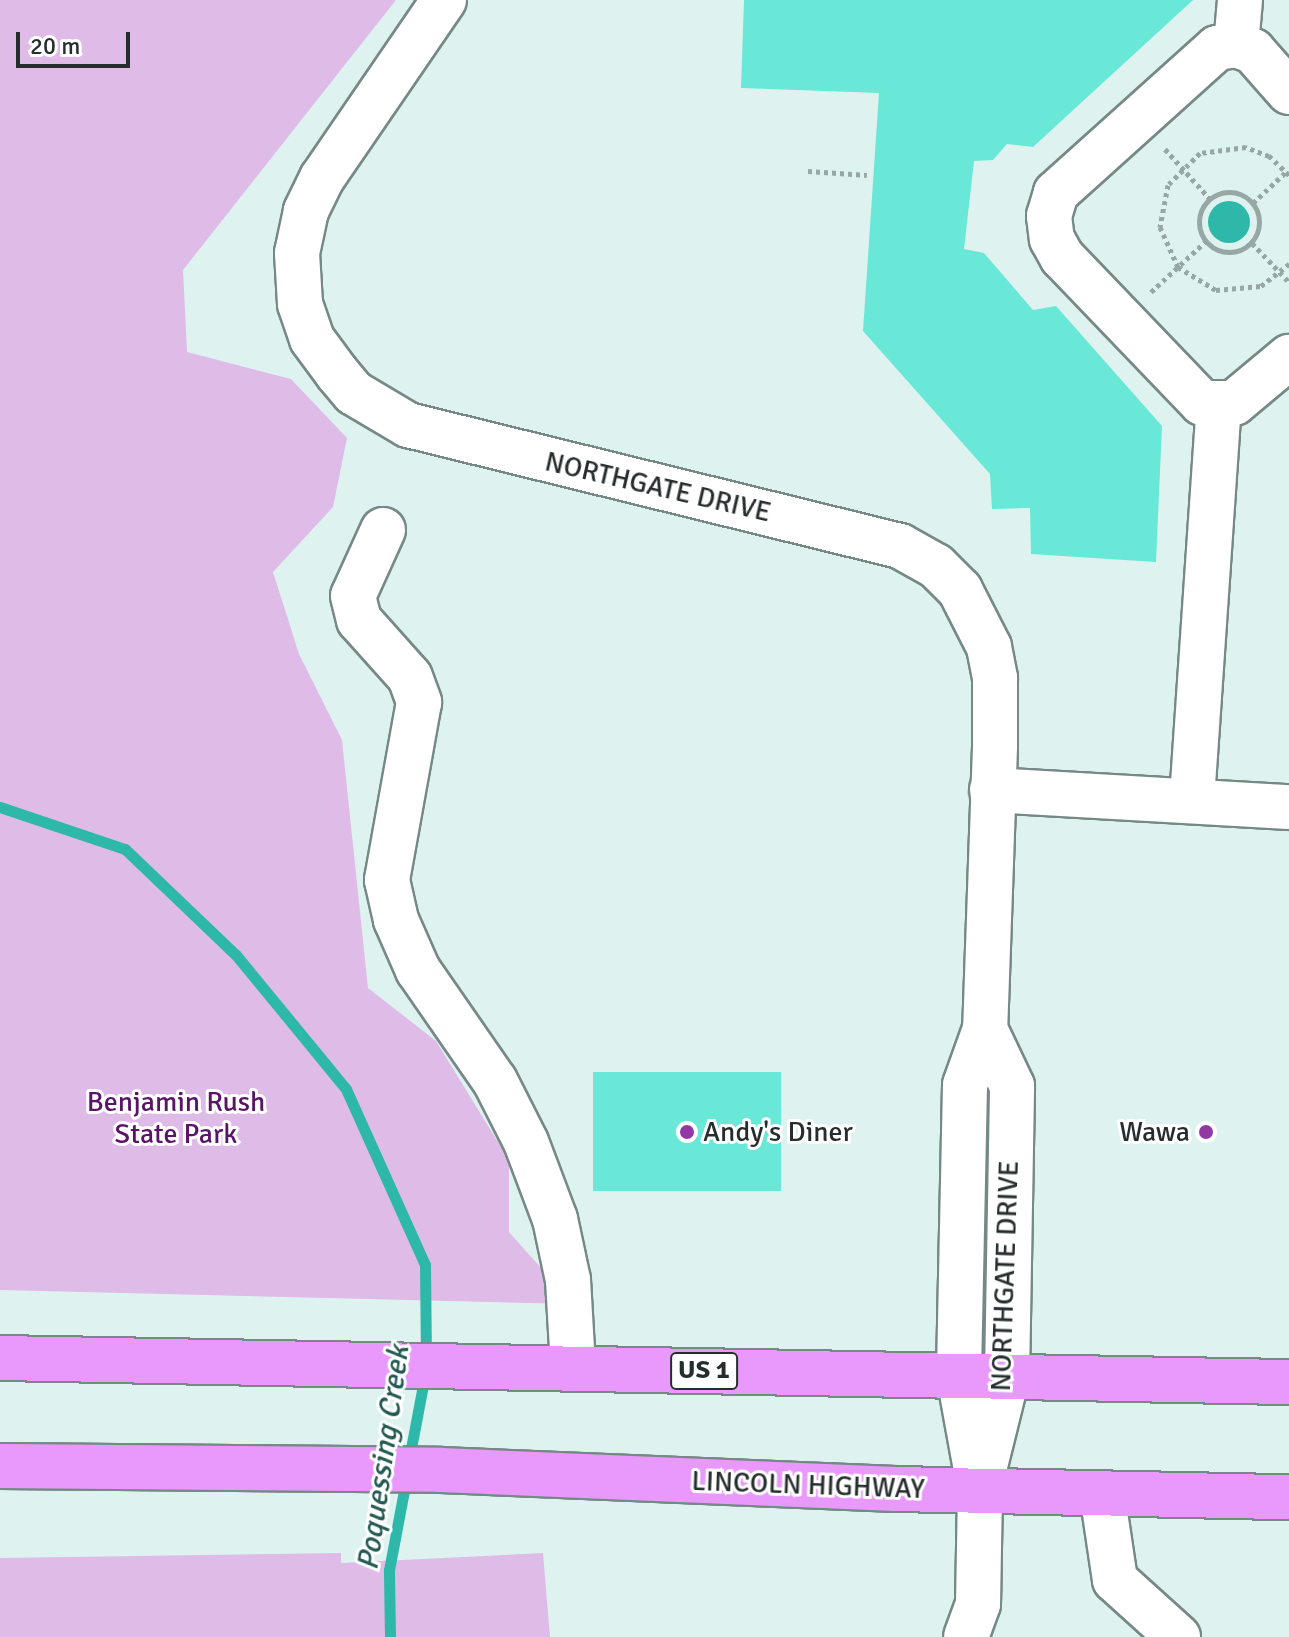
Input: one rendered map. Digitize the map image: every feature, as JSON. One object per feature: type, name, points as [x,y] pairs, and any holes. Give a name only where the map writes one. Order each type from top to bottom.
[{"type":"highway","name":"US 1","points":[[0,1358],[1289,1382]]},
{"type":"highway","name":"LINCOLN HIGHWAY","points":[[0,1466],[441,1470],[980,1491],[1289,1497]]},
{"type":"lane","name":"NORTHGATE DRIVE","points":[[444,0],[322,178],[306,211],[297,253],[300,304],[312,339],[354,393],[408,425],[900,546],[936,566],[960,590],[989,647],[995,678],[985,1029],[965,1085],[959,1376],[980,1491]]},
{"type":"lane","points":[[1236,45],[1240,0]]},
{"type":"lane","points":[[1289,92],[1253,51],[1236,45],[1217,48],[1056,193],[1049,216],[1052,239],[1062,257],[1190,395],[1219,406],[1234,403],[1289,357]]},
{"type":"lane","points":[[1192,799],[1219,406]]},
{"type":"lane","points":[[383,530],[353,596],[359,620],[410,677],[419,702],[387,880],[396,920],[418,970],[495,1081],[526,1142],[555,1219],[568,1280],[573,1368]]},
{"type":"lane","points":[[992,790],[1192,799],[1289,807]]},
{"type":"lane","name":"NORTHGATE DRIVE","points":[[980,1491],[1007,1377],[1012,1086],[985,1029]]},
{"type":"lane","points":[[966,1637],[978,1604],[980,1491]]},
{"type":"lane","points":[[1102,1493],[1115,1580],[1178,1637]]},
{"type":"path","points":[[1138,119],[1210,199]]},
{"type":"path","points":[[1253,203],[1288,172],[1246,147],[1200,153],[1181,167],[1168,185],[1160,216],[1166,248],[1178,267],[1195,281],[1228,291],[1261,286],[1289,264]]},
{"type":"path","points":[[808,171],[867,175]]},
{"type":"path","points":[[1227,192],[1253,203],[1259,227],[1252,243],[1223,252],[1206,241],[1200,214],[1210,199],[1227,192]]},
{"type":"path","points":[[1120,320],[1206,241]]},
{"type":"path","points":[[1252,243],[1289,282]]},
{"type":"green space","name":"Benjamin Rush State Park","points":[[0,0],[396,0],[183,270],[187,352],[291,379],[347,438],[333,507],[273,572],[299,654],[342,740],[368,988],[436,1041],[509,1160],[509,1232],[573,1304],[0,1290]]},
{"type":"green space","points":[[341,1553],[341,1563],[543,1553],[550,1637],[0,1637],[0,1558]]},
{"type":"shaded area","points":[[1229,201],[1244,207],[1250,222],[1244,237],[1229,243],[1214,237],[1208,222],[1214,207]]},
{"type":"building","points":[[744,0],[1193,0],[1033,147],[1007,144],[993,160],[974,161],[964,249],[984,253],[1033,310],[1056,306],[1162,426],[1156,562],[1031,554],[1030,508],[992,509],[990,474],[863,331],[879,93],[741,88]]},
{"type":"building","name":"Andy's Diner","points":[[593,1072],[781,1072],[781,1191],[593,1191]]},
{"type":"waterway","name":"Poquessing Creek","points":[[0,807],[125,849],[236,955],[346,1089],[425,1265],[426,1357]]},
{"type":"waterway","name":"Poquessing Creek","points":[[409,1459],[425,1374]]},
{"type":"waterway","name":"Poquessing Creek","points":[[390,1637],[389,1570],[406,1480]]},
{"type":"place","name":"Andy's Diner","points":[[687,1132]]},
{"type":"place","name":"Wawa","points":[[1206,1132]]}]
